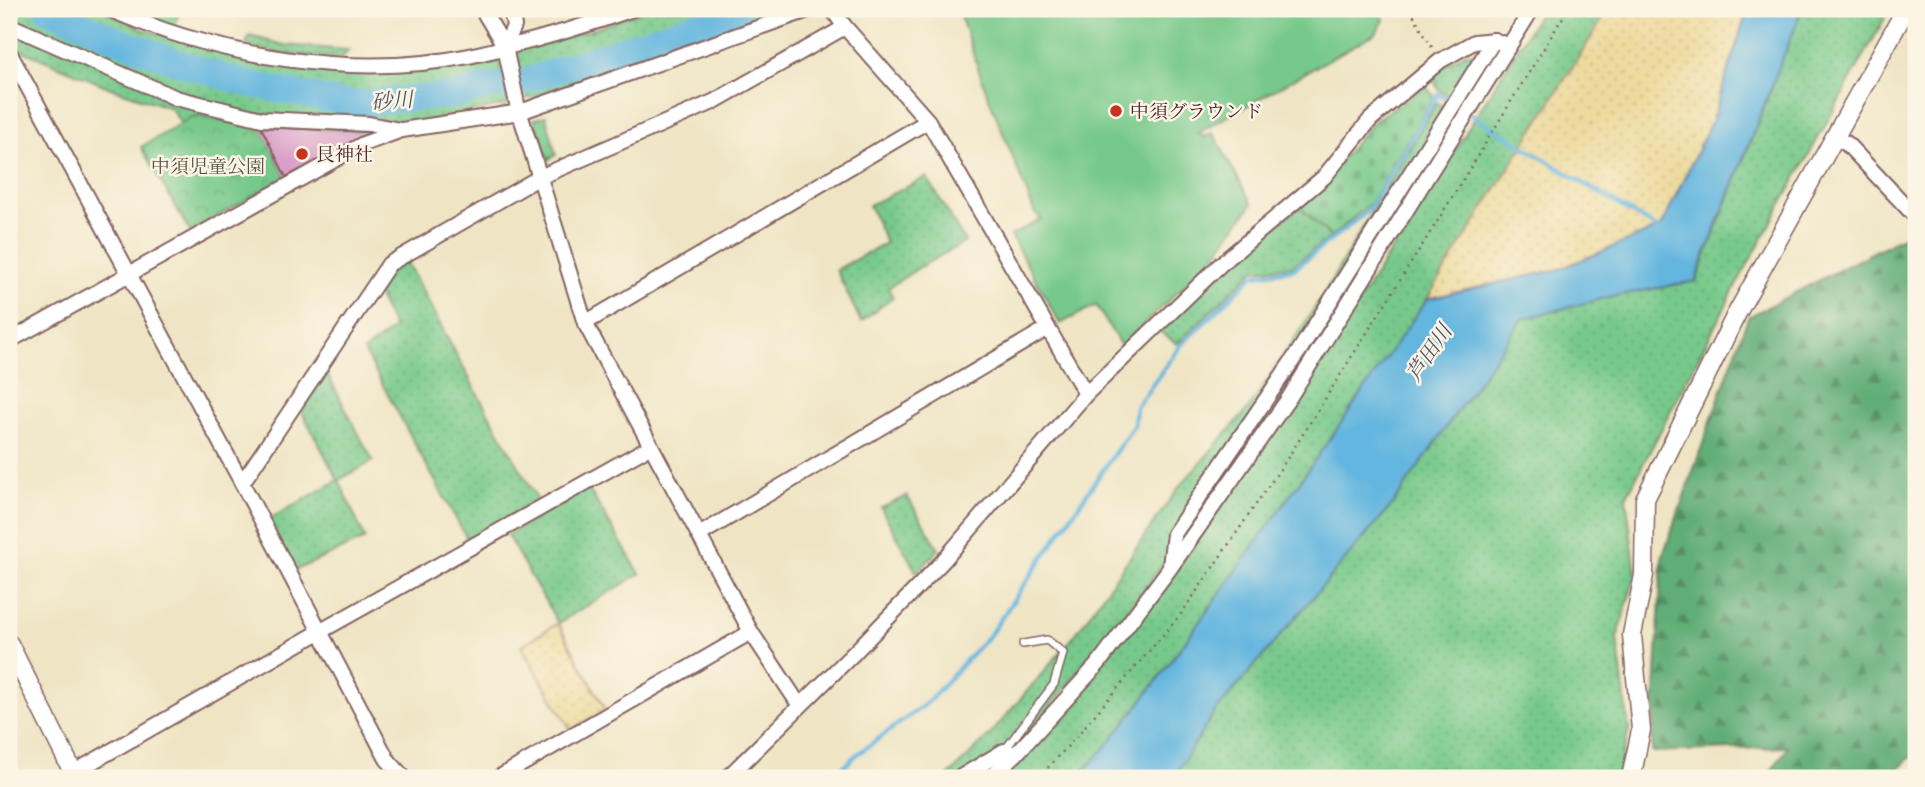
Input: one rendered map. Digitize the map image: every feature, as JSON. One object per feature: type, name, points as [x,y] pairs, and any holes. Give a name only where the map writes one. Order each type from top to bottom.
[{"type":"street","points":[[109,9],[144,24],[271,58],[347,65],[413,63],[467,56],[593,23],[633,9]]},
{"type":"street","points":[[482,9],[505,47],[519,108],[585,323],[751,632],[800,706]]},
{"type":"street","points":[[505,47],[514,26],[511,9]]},
{"type":"street","points":[[9,341],[363,144],[402,130],[519,108],[811,9]]},
{"type":"street","points":[[832,9],[928,121],[1086,394]]},
{"type":"street","points":[[990,778],[1010,752],[1098,664],[1170,568],[1289,398],[1532,9]]},
{"type":"street","points":[[1631,778],[1641,730],[1632,635],[1644,575],[1645,499],[1736,315],[1906,9]]},
{"type":"street","points":[[9,25],[176,98],[262,119],[369,124],[402,130]]},
{"type":"street","points":[[242,483],[389,264],[540,177],[713,102],[845,27]]},
{"type":"street","points":[[1170,568],[1174,534],[1299,351],[1494,40]]},
{"type":"street","points":[[727,778],[943,561],[1086,394],[1220,264],[1324,177],[1370,120],[1440,61],[1474,42],[1494,40],[1509,46]]},
{"type":"street","points":[[9,52],[242,483],[387,759],[404,778]]},
{"type":"street","points":[[585,323],[928,121]]},
{"type":"street","points":[[1835,138],[1846,143],[1916,218]]},
{"type":"street","points":[[699,536],[1048,328]]},
{"type":"street","points":[[9,644],[71,776],[321,631],[651,446]]},
{"type":"street","points":[[498,778],[751,632]]},
{"type":"street","points":[[959,778],[1010,752]]},
{"type":"lane","points":[[1010,752],[1054,684],[1063,653],[1047,640],[1023,644]]},
{"type":"path","points":[[1410,9],[1440,61]]},
{"type":"path","points":[[1038,778],[1181,614],[1289,456],[1568,9]]},
{"type":"green space","points":[[9,9],[101,9],[142,29],[274,64],[416,68],[497,53],[510,104],[373,132],[261,127],[194,116],[181,124],[171,108],[111,88],[9,45]]},
{"type":"green space","points":[[141,9],[180,9],[174,28],[140,14]]},
{"type":"green space","points":[[647,9],[792,9],[527,99],[514,49],[594,29]]},
{"type":"green space","name":"中須グラウンド","points":[[958,9],[1379,9],[1384,20],[1376,33],[1198,133],[1204,137],[1213,133],[1252,204],[1212,259],[1121,346],[1096,305],[1060,324],[1011,236],[1041,219],[1034,211],[985,88]]},
{"type":"green space","points":[[1542,9],[1609,9],[1427,299],[1312,466],[1101,754],[1075,778],[999,778],[1149,608],[1281,422]]},
{"type":"green space","points":[[1802,9],[1890,9],[1733,291],[1626,497],[1636,574],[1617,638],[1629,730],[1617,777],[1173,778],[1214,713],[1392,505],[1522,319],[1609,297],[1696,281]]},
{"type":"green space","points":[[249,36],[284,45],[349,50],[342,58],[282,54],[246,45]]},
{"type":"green space","points":[[1465,53],[1494,54],[1494,61],[1465,104],[1440,91],[1430,75]]},
{"type":"green space","points":[[1426,86],[1434,97],[1370,204],[1331,237],[1300,207],[1375,120]]},
{"type":"green space","points":[[1437,102],[1458,116],[1280,400],[1147,586],[1034,727],[980,778],[946,778],[989,736],[1075,635],[1179,487],[1249,408],[1323,295]]},
{"type":"green space","name":"中須児童公園","points":[[194,116],[261,127],[286,177],[190,232],[141,147]]},
{"type":"green space","points":[[546,116],[556,155],[548,160],[534,119]]},
{"type":"green space","points":[[927,177],[965,242],[888,288],[893,297],[861,322],[836,270],[886,243],[869,205]]},
{"type":"green space","points":[[1300,207],[1331,237],[1292,266],[1254,270],[1177,344],[1159,331],[1233,259]]},
{"type":"green space","points":[[1916,230],[1916,758],[1908,758],[1893,778],[1766,778],[1788,747],[1652,752],[1662,558],[1748,317]]},
{"type":"green space","points":[[406,261],[538,500],[467,539],[364,351],[394,328],[377,294],[392,269]]},
{"type":"green space","points":[[326,372],[373,461],[339,480],[365,539],[296,570],[268,520],[338,480],[302,412]]},
{"type":"green space","points":[[588,488],[640,574],[558,623],[507,535]]},
{"type":"green space","points":[[907,496],[939,549],[917,573],[881,508]]},
{"type":"sand","points":[[1609,9],[1748,9],[1713,118],[1661,227],[1560,269],[1427,299]]},
{"type":"sand","points":[[558,623],[605,709],[571,730],[521,646]]},
{"type":"water","name":"芦田川","points":[[1748,9],[1802,9],[1695,281],[1609,297],[1522,319],[1392,505],[1214,713],[1173,778],[1078,778],[1165,670],[1427,299],[1560,269],[1661,227],[1713,118]]},
{"type":"building","name":"艮神社","points":[[261,127],[373,132],[286,177]]},
{"type":"waterway","name":"砂川","points":[[47,9],[120,41],[186,65],[248,84],[350,104],[458,95],[490,86],[516,84],[739,9]]},
{"type":"waterway","points":[[832,778],[855,756],[927,703],[991,633],[1134,425],[1136,407],[1181,345],[1254,275],[1294,269],[1368,211],[1438,94],[1660,230]]},
{"type":"place","name":"中須グラウンド","points":[[1116,111]]},
{"type":"place","name":"艮神社","points":[[302,154]]}]
